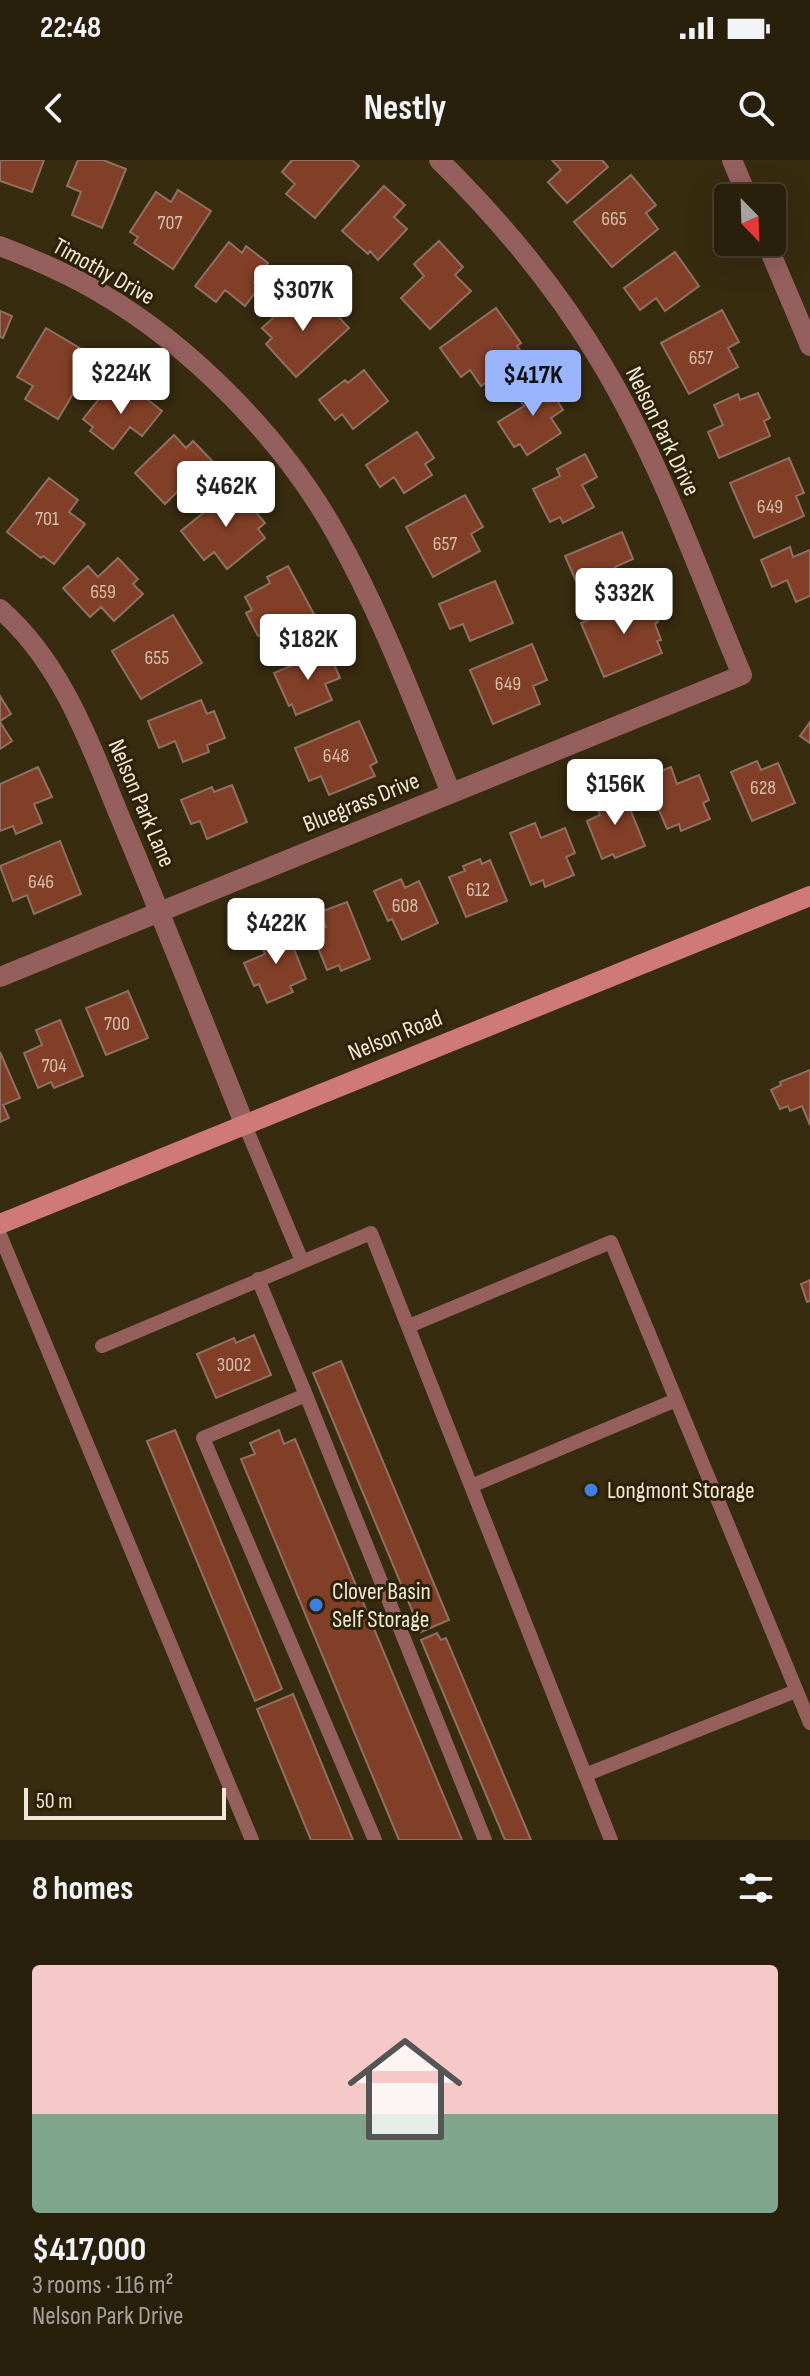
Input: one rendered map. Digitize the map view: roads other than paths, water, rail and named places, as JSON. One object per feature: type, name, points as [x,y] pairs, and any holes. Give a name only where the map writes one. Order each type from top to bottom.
[{"type":"main road","name":"Nelson Road","points":[[0,1224],[810,896]]},
{"type":"street","name":"Nelson Park Drive","points":[[439,160],[480,201],[523,252],[602,364],[660,481],[742,675]]},
{"type":"street","points":[[732,160],[742,184]]},
{"type":"street","name":"Timothy Drive","points":[[0,246],[99,292],[142,320],[207,374],[272,443],[326,516],[361,581],[451,793]]},
{"type":"street","points":[[772,256],[810,346]]},
{"type":"street","name":"Nelson Park Lane","points":[[0,609],[35,644],[63,687],[160,912],[244,1123]]},
{"type":"street","name":"Bluegrass Drive","points":[[0,977],[742,675]]},
{"type":"lane","points":[[244,1123],[302,1261]]},
{"type":"lane","points":[[102,1346],[371,1233],[611,1840]]},
{"type":"lane","points":[[0,1235],[252,1840]]},
{"type":"lane","points":[[409,1326],[611,1242],[810,1723]]},
{"type":"lane","points":[[258,1279],[485,1840]]},
{"type":"lane","points":[[306,1395],[203,1438],[375,1840]]},
{"type":"lane","points":[[471,1486],[676,1400]]},
{"type":"lane","points":[[585,1775],[796,1691]]},
{"type":"place","name":"Longmont Storage","points":[[591,1490]]},
{"type":"place","name":"Clover Basin Self Storage","points":[[316,1605]]}]
